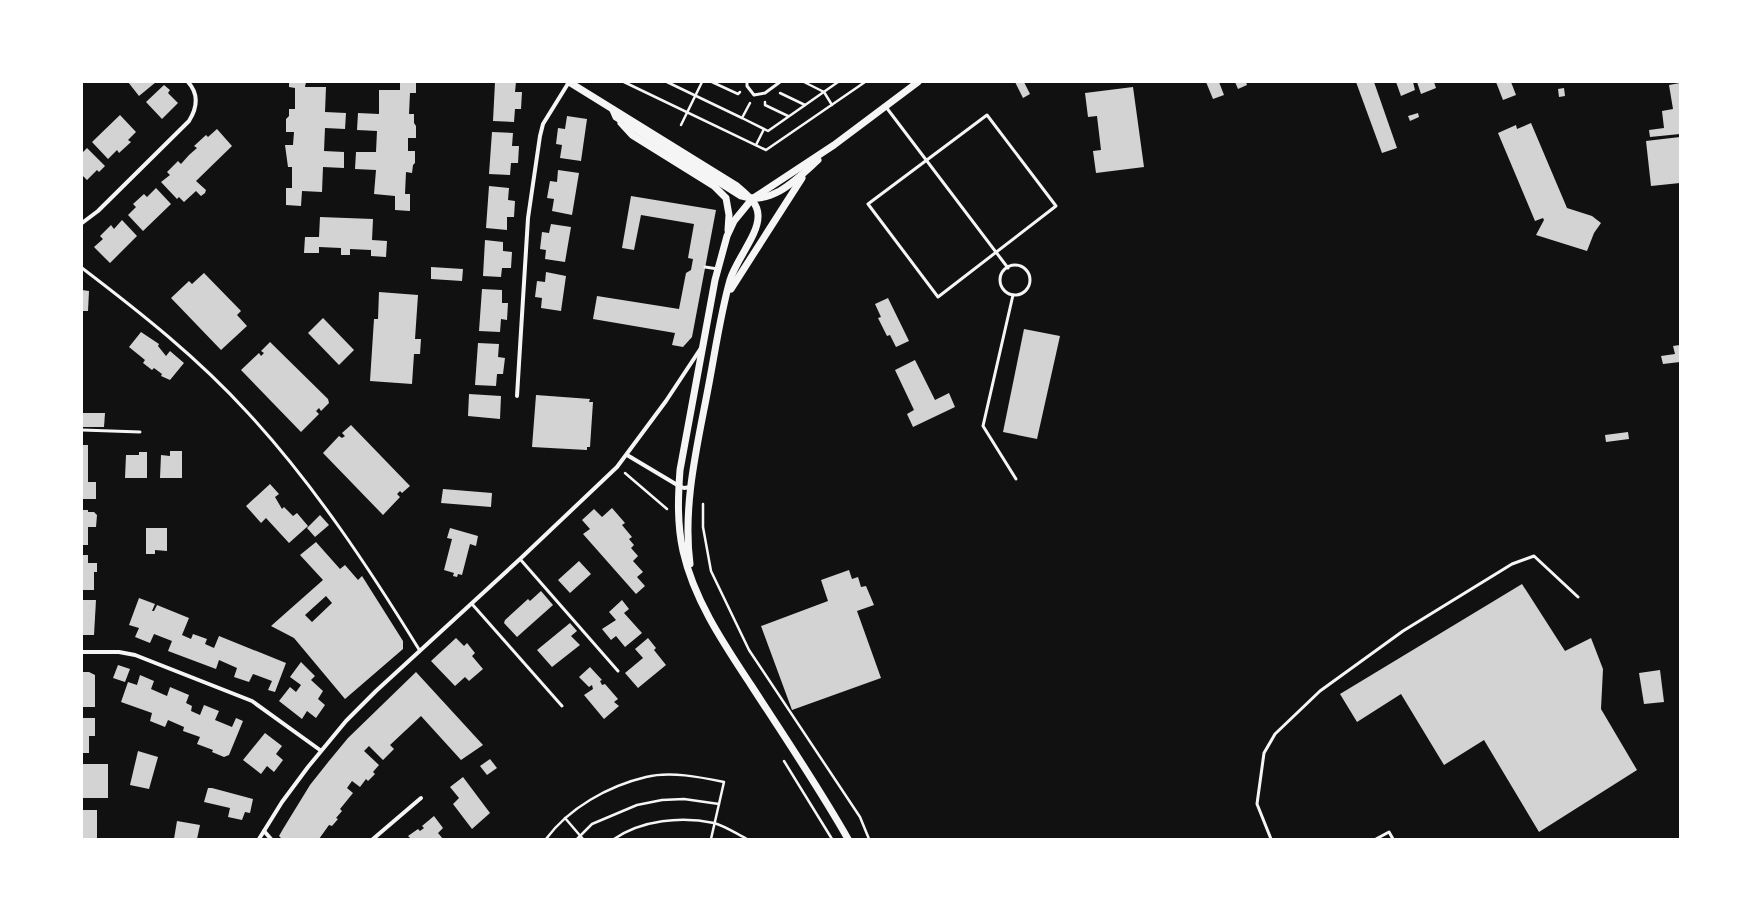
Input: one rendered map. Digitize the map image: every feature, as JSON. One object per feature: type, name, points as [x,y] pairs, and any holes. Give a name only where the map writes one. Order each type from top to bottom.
[{"type":"street","points":[[82,223],[98,211],[189,121],[196,108],[197,100],[188,82]]},
{"type":"street","points":[[517,396],[528,218],[540,136],[543,124],[569,82],[726,178],[752,199],[758,212],[757,224],[732,274],[723,310],[695,456],[687,535],[688,548],[698,596]]},
{"type":"street","points":[[727,236],[740,212],[752,199],[834,145],[918,82]]},
{"type":"street","points":[[613,109],[616,117],[632,135],[714,186],[726,198],[729,215],[727,236],[718,269],[680,470],[678,514],[683,552],[689,574],[698,596],[730,653],[821,794],[848,839]]},
{"type":"street","points":[[616,117],[742,196],[752,199],[773,195],[804,175]]},
{"type":"street","points":[[723,310],[736,280],[804,175],[834,145]]},
{"type":"street","points":[[259,839],[282,802],[320,750],[362,704],[520,560],[617,467],[627,455],[703,344]]},
{"type":"street","points":[[627,455],[679,486],[684,488],[691,487]]},
{"type":"street","points":[[82,652],[119,652],[135,655],[243,697],[260,707],[320,750]]},
{"type":"street","points":[[373,839],[421,798]]},
{"type":"street","points":[[264,831],[271,839]]},
{"type":"lane","points":[[747,84],[754,95],[765,94],[777,86],[780,82]]},
{"type":"lane","points":[[886,106],[1008,268]]},
{"type":"lane","points":[[987,115],[1056,206],[996,252],[938,297],[868,204],[987,115]]},
{"type":"lane","points":[[1019,266],[1030,276],[1030,281],[1026,290],[1018,295],[1013,295],[1004,290],[1001,282],[1003,273],[1008,268],[1019,266]]},
{"type":"lane","points":[[705,267],[718,269]]},
{"type":"lane","points":[[82,268],[169,336],[212,376],[258,424],[291,464],[362,558],[420,651]]},
{"type":"lane","points":[[1013,295],[983,426],[1016,479]]},
{"type":"lane","points":[[82,430],[140,432]]},
{"type":"lane","points":[[1271,839],[1257,804],[1264,753],[1274,734],[1320,691],[1403,631],[1512,564],[1534,556],[1578,597]]},
{"type":"lane","points":[[520,560],[618,671]]},
{"type":"lane","points":[[472,604],[562,706]]},
{"type":"lane","points":[[1376,839],[1389,832],[1393,839]]},
{"type":"path","points":[[624,82],[766,150],[865,82]]},
{"type":"path","points":[[634,87],[637,82]]},
{"type":"path","points":[[667,82],[768,131],[838,82]]},
{"type":"path","points":[[675,86],[677,82]]},
{"type":"path","points":[[681,125],[702,82]]},
{"type":"path","points":[[712,82],[738,94],[747,84]]},
{"type":"path","points":[[804,82],[824,92],[832,105]]},
{"type":"path","points":[[777,86],[780,93],[805,105]]},
{"type":"path","points":[[765,94],[765,105],[788,116]]},
{"type":"path","points":[[742,118],[754,95]]},
{"type":"path","points":[[756,145],[764,129]]},
{"type":"path","points":[[617,467],[667,509]]},
{"type":"path","points":[[703,503],[703,527],[712,571],[749,650],[860,817],[869,839]]},
{"type":"path","points":[[546,839],[565,818],[590,800],[614,788],[646,777],[689,776],[724,782],[711,839]]},
{"type":"path","points":[[577,839],[592,824],[637,805],[662,800],[684,799],[719,804]]},
{"type":"path","points":[[565,818],[583,839]]},
{"type":"path","points":[[614,839],[623,832],[648,824],[673,820],[715,823],[747,839]]},
{"type":"building","points":[[128,82],[156,82],[139,96]]},
{"type":"building","points":[[289,82],[306,82],[305,87],[326,87],[325,112],[346,113],[345,129],[325,128],[324,151],[344,152],[344,168],[323,167],[322,192],[302,191],[301,206],[286,205],[286,188],[292,188],[292,167],[288,167],[285,145],[293,145],[294,132],[286,132],[286,119],[289,116],[289,109],[295,109],[295,88],[289,87]]},
{"type":"building","points":[[400,82],[416,82],[416,93],[410,93],[409,114],[414,114],[416,138],[408,138],[408,151],[415,151],[415,163],[413,165],[412,173],[406,172],[405,194],[410,194],[410,211],[395,210],[395,196],[374,194],[376,170],[355,169],[356,152],[376,152],[377,131],[357,130],[358,113],[379,114],[379,90],[400,90]]},
{"type":"building","points":[[495,82],[516,82],[515,92],[522,92],[521,109],[515,109],[514,122],[493,121]]},
{"type":"building","points":[[1015,82],[1024,82],[1030,94],[1023,98]]},
{"type":"building","points":[[1206,82],[1219,82],[1224,95],[1213,99]]},
{"type":"building","points":[[1235,82],[1246,82],[1247,85],[1238,89]]},
{"type":"building","points":[[1356,82],[1374,82],[1397,148],[1382,153]]},
{"type":"building","points":[[1396,82],[1413,82],[1415,90],[1401,96]]},
{"type":"building","points":[[1417,82],[1434,82],[1436,88],[1421,94]]},
{"type":"building","points":[[1496,82],[1511,82],[1516,95],[1503,100]]},
{"type":"building","points":[[1680,83],[1680,134],[1650,137],[1649,130],[1664,128],[1662,111],[1673,109],[1669,85]]},
{"type":"building","points":[[164,85],[170,90],[168,93],[178,103],[162,119],[146,102]]},
{"type":"building","points":[[1133,87],[1144,167],[1096,173],[1093,151],[1101,150],[1097,116],[1088,117],[1085,93]]},
{"type":"building","points":[[1564,88],[1565,96],[1559,97],[1558,89]]},
{"type":"building","points":[[1418,113],[1419,117],[1410,121],[1408,116]]},
{"type":"building","points":[[120,115],[136,132],[128,140],[131,142],[119,153],[117,150],[108,159],[92,142]]},
{"type":"building","points":[[567,116],[587,119],[581,161],[560,158],[562,145],[556,144],[558,128],[565,129]]},
{"type":"building","points":[[1531,123],[1567,208],[1592,216],[1601,223],[1594,233],[1587,251],[1536,235],[1544,220],[1543,218],[1535,221],[1498,133],[1516,125],[1517,129]]},
{"type":"building","points":[[217,129],[232,146],[196,181],[206,190],[205,193],[201,196],[196,191],[184,202],[179,197],[177,199],[161,182],[170,175],[167,172],[178,161],[181,164],[197,148],[194,146],[206,135],[208,137]]},
{"type":"building","points":[[492,132],[513,133],[512,146],[519,146],[518,163],[511,163],[510,175],[489,174]]},
{"type":"building","points":[[1680,137],[1680,183],[1651,186],[1646,141]]},
{"type":"building","points":[[87,148],[105,166],[99,172],[97,170],[87,180],[82,175],[82,153]]},
{"type":"building","points":[[558,170],[579,173],[572,215],[552,211],[554,199],[547,198],[550,181],[557,182]]},
{"type":"building","points":[[489,186],[509,188],[508,200],[515,201],[514,217],[507,217],[507,230],[486,228]]},
{"type":"building","points":[[156,188],[171,204],[143,231],[128,215],[136,207],[133,204],[144,194],[147,197]]},
{"type":"building","points":[[631,196],[716,210],[692,337],[683,347],[672,345],[675,333],[593,319],[597,296],[679,309],[686,273],[691,270],[693,259],[688,258],[694,224],[641,215],[634,250],[622,248]]},
{"type":"building","points":[[320,217],[373,219],[372,240],[387,241],[386,257],[371,256],[371,250],[350,249],[350,255],[341,255],[341,248],[319,247],[319,253],[304,253],[305,237],[319,237]]},
{"type":"building","points":[[122,220],[137,236],[110,263],[94,247],[103,239],[100,236],[111,225],[114,229]]},
{"type":"building","points":[[551,224],[571,227],[565,262],[545,259],[546,250],[540,249],[542,232],[549,233]]},
{"type":"building","points":[[485,240],[503,242],[503,251],[512,252],[511,268],[502,268],[501,277],[483,276]]},
{"type":"building","points":[[431,267],[463,269],[462,281],[431,279]]},
{"type":"building","points":[[546,272],[566,276],[561,311],[541,308],[542,298],[535,297],[537,281],[545,282]]},
{"type":"building","points":[[204,273],[241,311],[237,315],[247,326],[221,350],[171,298],[189,281],[192,284]]},
{"type":"building","points":[[482,289],[502,290],[502,303],[508,303],[507,320],[501,319],[500,332],[479,331]]},
{"type":"building","points":[[82,290],[89,291],[88,311],[82,311]]},
{"type":"building","points":[[379,292],[418,295],[415,339],[421,339],[420,354],[414,354],[412,384],[370,381],[374,319],[378,319]]},
{"type":"building","points":[[888,298],[909,341],[896,347],[890,335],[887,336],[878,318],[881,317],[875,304]]},
{"type":"building","points":[[323,318],[354,350],[339,365],[308,333]]},
{"type":"building","points":[[1024,329],[1060,336],[1037,439],[1003,432]]},
{"type":"building","points":[[141,332],[159,344],[158,346],[166,356],[170,351],[184,363],[170,380],[161,376],[162,374],[154,368],[152,370],[143,363],[145,360],[129,347]]},
{"type":"building","points":[[270,342],[328,399],[329,403],[321,411],[319,408],[316,411],[319,414],[301,432],[241,370],[259,353],[261,356],[264,353],[261,351]]},
{"type":"building","points":[[478,343],[499,344],[498,357],[505,358],[503,374],[497,374],[496,386],[475,385]]},
{"type":"building","points":[[1680,345],[1680,362],[1663,364],[1661,356],[1675,354],[1673,346]]},
{"type":"building","points":[[915,360],[935,400],[949,393],[955,407],[913,427],[907,414],[914,410],[895,370]]},
{"type":"building","points":[[469,394],[501,396],[500,419],[468,416]]},
{"type":"building","points":[[536,395],[590,399],[589,402],[593,402],[590,447],[587,447],[587,450],[532,447]]},
{"type":"building","points":[[82,413],[105,413],[104,427],[82,427]]},
{"type":"building","points":[[351,425],[410,486],[402,493],[400,491],[397,494],[400,497],[383,515],[323,453],[339,436],[342,438],[345,436],[342,433]]},
{"type":"building","points":[[1628,432],[1629,439],[1606,442],[1605,435]]},
{"type":"building","points":[[82,445],[88,445],[88,482],[96,482],[96,499],[82,499]]},
{"type":"building","points":[[170,451],[182,451],[182,478],[160,478],[161,455],[170,456]]},
{"type":"building","points":[[139,452],[147,452],[147,478],[125,478],[126,455],[139,455]]},
{"type":"building","points":[[270,484],[279,494],[275,497],[282,509],[284,507],[293,516],[297,513],[308,526],[289,543],[266,518],[261,523],[246,506]]},
{"type":"building","points":[[443,489],[492,493],[491,507],[441,503]]},
{"type":"building","points":[[612,508],[625,523],[622,525],[632,537],[629,539],[634,545],[631,548],[638,556],[633,561],[643,572],[637,577],[645,586],[636,594],[583,534],[590,529],[582,520],[594,509],[602,517]]},
{"type":"building","points":[[82,510],[94,512],[97,515],[96,527],[88,527],[88,545],[82,545]]},
{"type":"building","points":[[320,515],[329,525],[315,537],[307,528]]},
{"type":"building","points":[[146,528],[167,528],[167,551],[155,550],[155,554],[146,554]]},
{"type":"building","points":[[450,528],[478,536],[476,546],[470,544],[462,575],[458,574],[457,577],[453,576],[454,573],[444,570],[452,539],[447,538]]},
{"type":"building","points":[[316,542],[340,569],[345,565],[358,580],[362,576],[403,641],[403,649],[345,699],[294,638],[271,626],[323,580],[300,555]],"holes":[[[326,596],[332,603],[312,622],[305,615]]]},
{"type":"building","points":[[82,555],[88,555],[88,563],[97,563],[97,572],[94,572],[94,590],[82,590]]},
{"type":"building","points":[[579,561],[591,574],[570,593],[558,580]]},
{"type":"building","points":[[849,570],[852,579],[858,577],[861,587],[866,586],[874,605],[857,611],[881,678],[792,710],[761,626],[828,601],[821,580]]},
{"type":"building","points":[[1522,584],[1565,651],[1591,638],[1603,669],[1601,709],[1637,770],[1539,832],[1484,740],[1444,765],[1401,694],[1357,722],[1340,694]]},
{"type":"building","points":[[541,591],[553,605],[517,637],[504,623],[505,620],[528,599],[530,601]]},
{"type":"building","points":[[139,598],[155,604],[152,611],[154,611],[157,605],[189,618],[182,635],[191,639],[193,634],[207,639],[205,644],[214,648],[219,636],[286,663],[275,692],[268,690],[272,681],[253,674],[249,682],[234,677],[237,668],[219,660],[216,669],[168,651],[172,641],[154,634],[150,643],[135,637],[139,628],[129,625]]},
{"type":"building","points":[[82,600],[96,600],[94,635],[82,635]]},
{"type":"building","points":[[622,600],[629,609],[624,613],[642,633],[625,647],[616,636],[611,640],[602,629],[616,620],[609,612]]},
{"type":"building","points":[[570,623],[577,631],[571,636],[580,645],[552,667],[537,650]]},
{"type":"building","points":[[456,638],[464,646],[467,643],[475,653],[472,656],[483,669],[469,681],[465,677],[455,686],[431,661]]},
{"type":"building","points":[[648,638],[656,648],[654,650],[666,665],[638,688],[625,673],[643,658],[635,649]]},
{"type":"building","points":[[301,662],[315,676],[311,680],[323,691],[318,699],[325,705],[316,718],[307,711],[302,719],[279,701],[290,687],[296,692],[301,685],[290,677]]},
{"type":"building","points":[[118,665],[130,669],[125,682],[113,678]]},
{"type":"building","points":[[590,667],[602,680],[600,681],[602,685],[605,684],[618,699],[614,702],[619,706],[604,719],[584,695],[593,689],[592,685],[589,687],[579,677]]},
{"type":"building","points":[[1660,670],[1664,702],[1644,704],[1639,673]]},
{"type":"building","points":[[82,672],[89,672],[95,675],[95,707],[82,707]]},
{"type":"building","points":[[416,672],[483,745],[461,760],[421,716],[390,745],[394,749],[383,760],[369,746],[364,751],[379,765],[373,772],[375,774],[368,781],[366,779],[360,787],[352,781],[347,788],[353,793],[340,809],[342,811],[336,818],[338,819],[332,826],[329,825],[319,839],[282,839],[279,836],[283,829],[310,785],[329,761],[348,738]]},
{"type":"building","points":[[140,675],[154,681],[151,689],[167,696],[170,687],[189,695],[186,703],[192,706],[191,711],[200,715],[204,705],[219,711],[215,720],[232,727],[236,718],[243,721],[229,755],[224,757],[212,752],[213,750],[197,744],[200,737],[183,731],[184,727],[168,720],[165,727],[150,721],[152,713],[121,702],[128,682],[137,685]]},
{"type":"building","points":[[82,718],[95,718],[95,736],[89,736],[89,753],[82,753]]},
{"type":"building","points":[[265,733],[282,746],[276,754],[283,760],[274,772],[267,766],[261,774],[243,760]]},
{"type":"building","points":[[138,751],[158,757],[149,789],[130,785]]},
{"type":"building","points":[[490,759],[497,768],[487,775],[480,766]]},
{"type":"building","points":[[82,764],[108,764],[108,798],[82,798]]},
{"type":"building","points":[[463,777],[490,813],[472,829],[453,804],[459,798],[450,787]]},
{"type":"building","points":[[208,788],[253,799],[250,813],[245,812],[242,820],[228,817],[230,808],[204,802]]},
{"type":"building","points":[[82,810],[97,810],[97,839],[82,839]]},
{"type":"building","points":[[434,816],[443,828],[438,833],[443,839],[411,839],[408,836],[418,829],[420,831],[424,828],[422,826]]},
{"type":"building","points":[[177,821],[200,825],[197,839],[174,839]]}]
